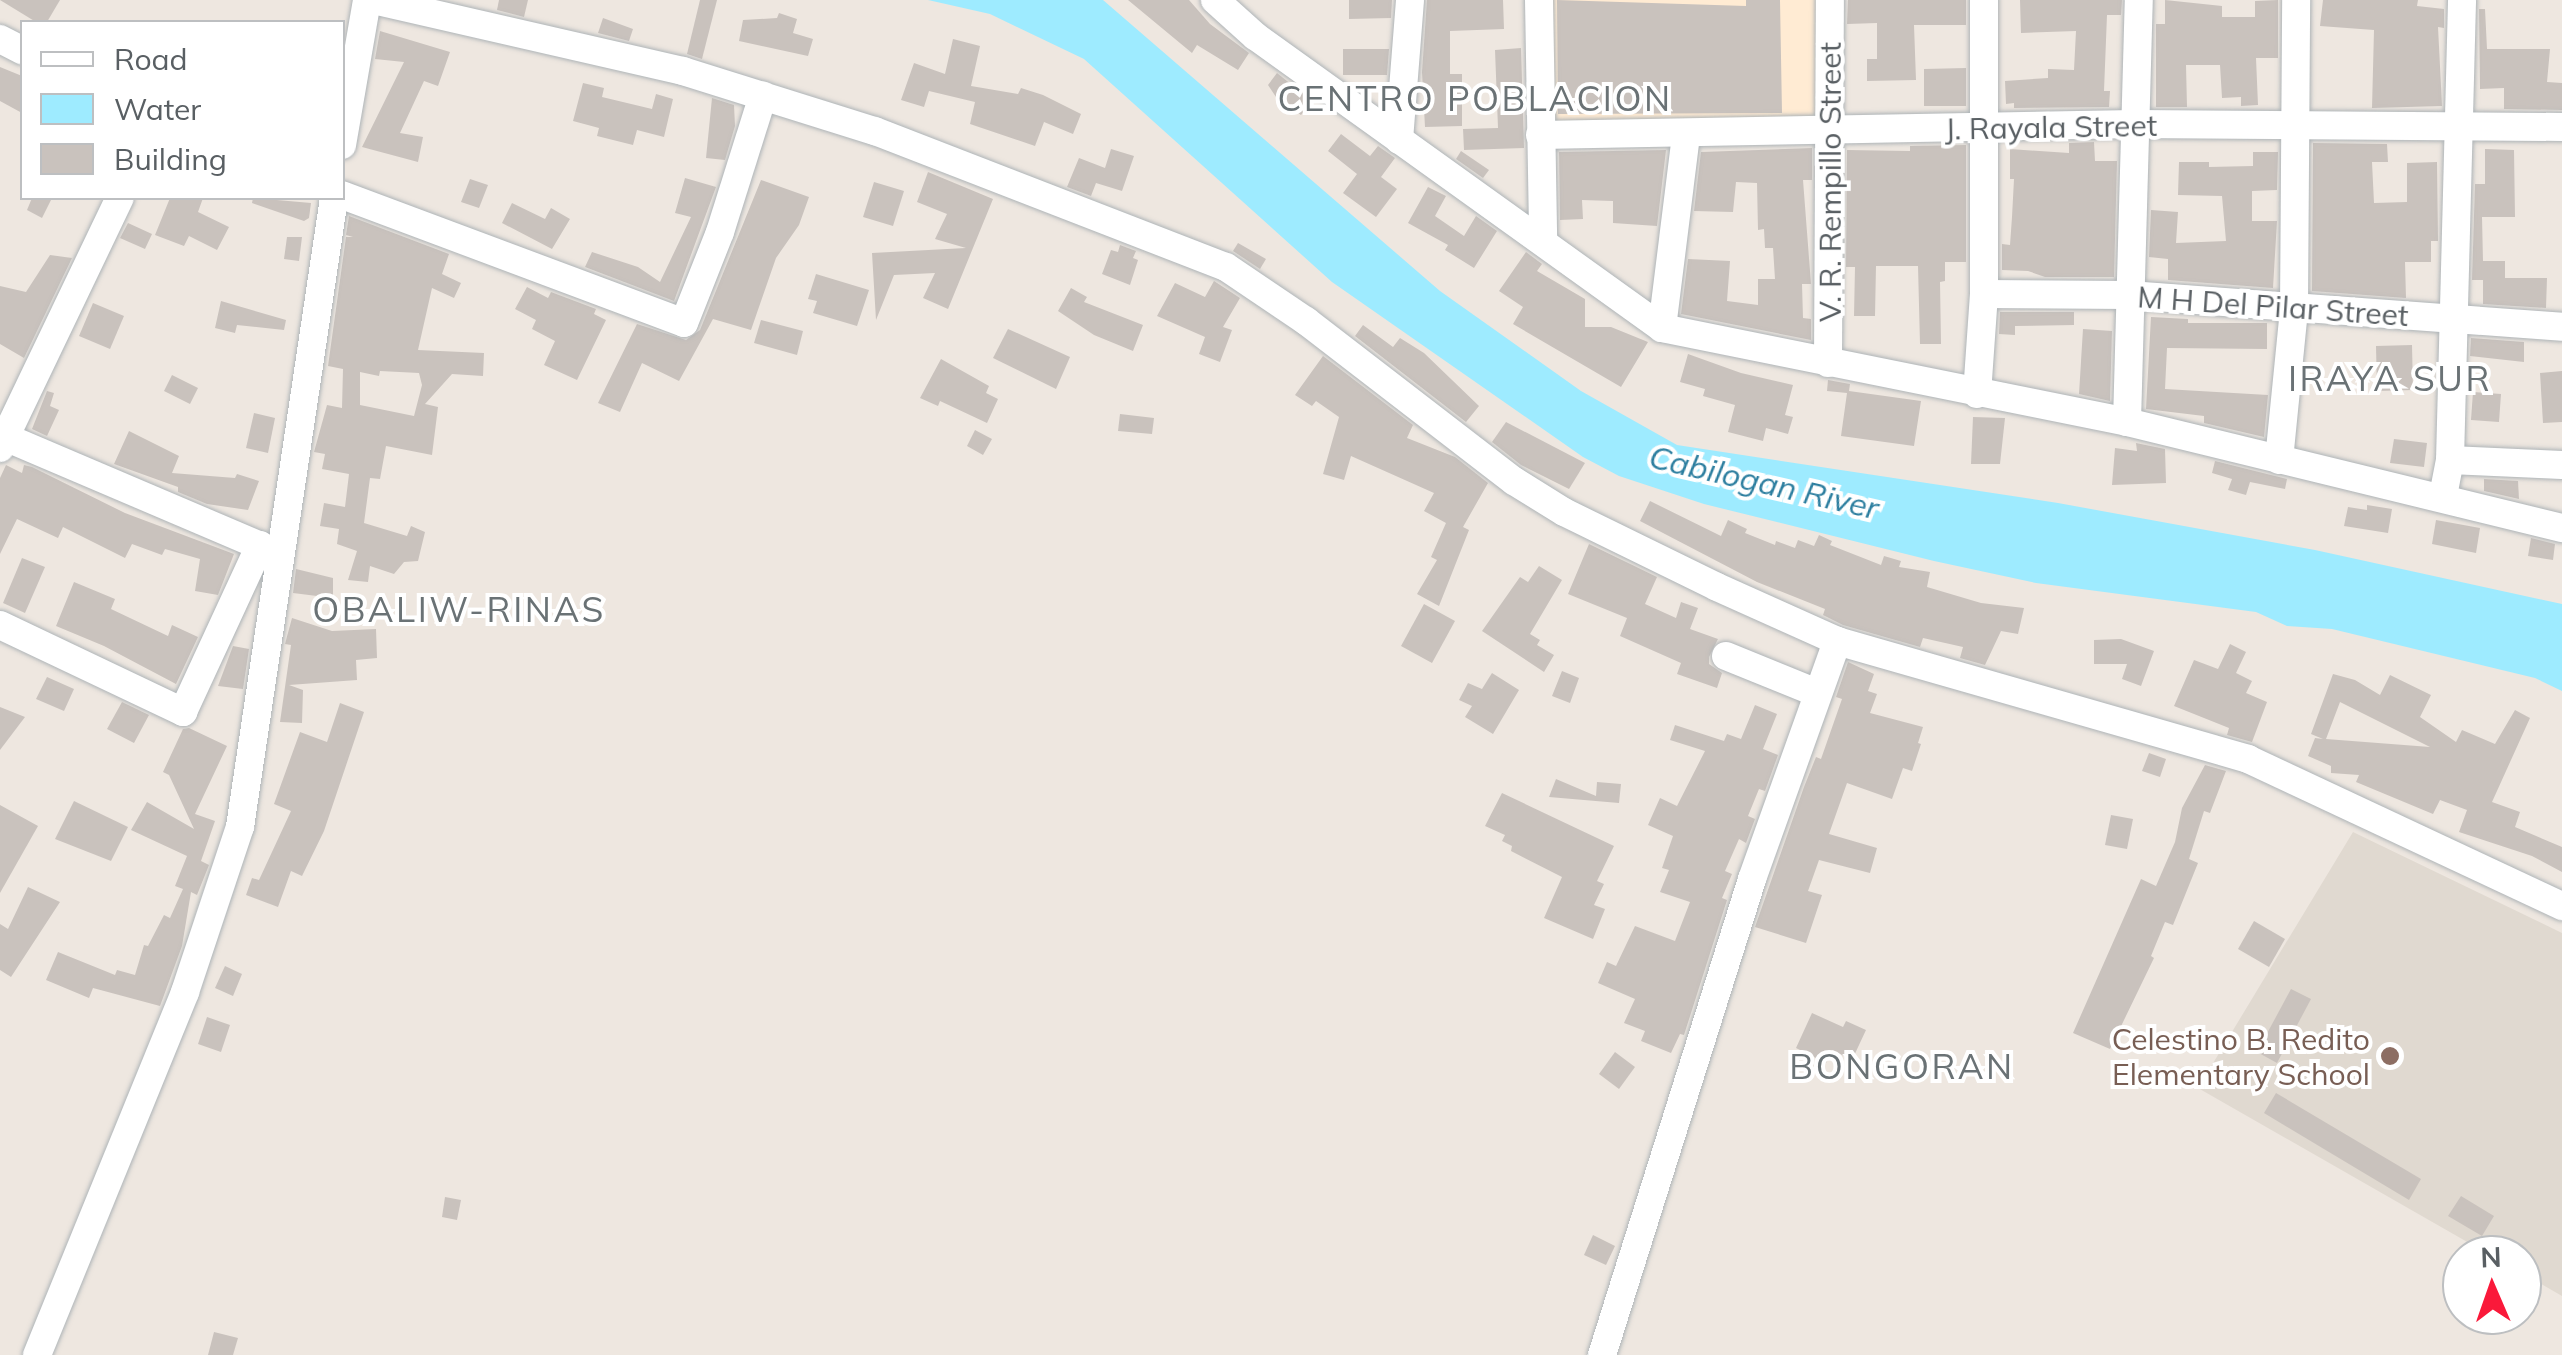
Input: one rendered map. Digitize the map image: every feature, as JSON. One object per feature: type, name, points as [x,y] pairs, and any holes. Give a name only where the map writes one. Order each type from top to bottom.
[{"type":"street","points":[[345,129],[370,0],[683,71],[875,131],[1226,267],[1306,321],[1475,453],[1564,512],[1836,641],[2248,759],[2407,830],[2562,906]]},
{"type":"street","points":[[1215,0],[1255,36],[1662,328],[2127,422],[2562,528]]},
{"type":"street","points":[[1399,140],[1410,0]]},
{"type":"street","points":[[1539,0],[1543,241]]},
{"type":"street","name":"V. R. Rempillo Street","points":[[1828,363],[1830,0]]},
{"type":"street","points":[[1977,394],[1984,294],[1984,0]]},
{"type":"street","points":[[2127,422],[2139,0]]},
{"type":"street","points":[[2279,460],[2294,310],[2292,124],[2296,0]]},
{"type":"street","points":[[2443,496],[2450,460],[2462,0]]},
{"type":"street","points":[[345,196],[684,323],[720,232],[763,96]]},
{"type":"street","name":"J. Rayala Street","points":[[1540,135],[1984,130],[2135,124],[2562,127]]},
{"type":"street","points":[[1662,328],[1686,134]]},
{"type":"street","points":[[119,200],[2,442],[270,550]]},
{"type":"street","points":[[37,1355],[185,992],[240,827],[270,550],[334,200]]},
{"type":"street","name":"M H Del Pilar Street","points":[[1984,294],[2129,295],[2562,327]]},
{"type":"street","points":[[2450,460],[2562,465]]},
{"type":"street","points":[[0,625],[183,712],[270,550]]},
{"type":"street","points":[[1602,1355],[1716,990],[1836,641]]},
{"type":"street","points":[[1726,656],[1817,693]]},
{"type":"shaded area","points":[[1552,0],[1819,0],[1821,122],[1553,125]]},
{"type":"shaded area","name":"Celestino B. Redito Elementary School","points":[[2353,832],[2562,933],[2562,1296],[2542,1284],[2542,1235],[2455,1235],[2198,1088]]},
{"type":"water","name":"Cabilogan River","points":[[928,0],[1103,0],[1440,291],[1581,391],[1677,445],[2058,503],[2315,550],[2562,604],[2562,691],[2535,678],[2332,629],[2287,626],[2256,612],[2036,583],[1934,561],[1704,504],[1619,476],[1583,457],[1332,282],[1084,59],[990,14]]},
{"type":"building","points":[[0,0],[60,0],[48,20],[33,20]]},
{"type":"building","points":[[499,0],[528,0],[524,17],[497,10]]},
{"type":"building","points":[[700,0],[717,0],[702,59],[687,54]]},
{"type":"building","points":[[1128,0],[1189,0],[1210,24],[1249,53],[1238,70],[1197,45],[1192,53]]},
{"type":"building","points":[[1349,0],[1392,0],[1391,18],[1349,19]]},
{"type":"building","points":[[1427,0],[1503,0],[1504,29],[1450,31],[1450,74],[1462,74],[1462,126],[1425,127],[1422,72]]},
{"type":"building","points":[[1557,0],[1746,6],[1746,0],[1780,0],[1782,113],[1558,114]]},
{"type":"building","points":[[1848,0],[1966,0],[1966,25],[1914,25],[1916,80],[1867,81],[1867,59],[1877,59],[1877,23],[1847,24]]},
{"type":"building","points":[[2020,0],[2122,0],[2121,15],[2107,15],[2104,91],[2110,91],[2109,107],[2014,108],[2014,103],[2006,104],[2005,81],[2048,78],[2048,69],[2074,70],[2076,31],[2021,33]]},
{"type":"building","points":[[2165,0],[2222,6],[2222,17],[2255,17],[2255,1],[2278,0],[2278,58],[2256,58],[2258,105],[2241,106],[2241,97],[2222,98],[2220,65],[2186,65],[2187,107],[2156,107],[2156,24],[2165,24]]},
{"type":"building","points":[[2323,0],[2418,0],[2417,6],[2444,9],[2444,28],[2438,27],[2442,106],[2372,108],[2374,30],[2320,26]]},
{"type":"building","points":[[2479,9],[2485,9],[2487,49],[2550,49],[2547,82],[2562,83],[2562,110],[2504,109],[2504,88],[2480,89]]},
{"type":"building","points":[[779,13],[797,19],[793,33],[813,39],[808,56],[739,41],[743,20],[777,18]]},
{"type":"building","points":[[603,18],[633,29],[629,41],[598,33]]},
{"type":"building","points":[[380,31],[450,52],[438,86],[424,81],[400,133],[423,137],[418,162],[362,147],[404,62],[375,59]]},
{"type":"building","points":[[953,39],[980,46],[971,86],[1018,94],[1021,88],[1043,95],[1081,114],[1073,134],[1044,122],[1035,146],[970,124],[975,102],[929,91],[924,107],[901,100],[914,63],[945,74]]},
{"type":"building","points":[[1521,48],[1524,148],[1464,150],[1463,129],[1498,128],[1495,50]]},
{"type":"building","points":[[1343,49],[1389,49],[1387,75],[1343,75]]},
{"type":"building","points":[[0,67],[20,75],[20,112],[0,101]]},
{"type":"building","points":[[1966,68],[1966,106],[1924,106],[1924,69]]},
{"type":"building","points":[[1277,73],[1312,101],[1301,115],[1287,105],[1284,109],[1268,85]]},
{"type":"building","points":[[583,83],[604,88],[602,97],[652,109],[656,94],[673,99],[664,137],[637,130],[633,145],[597,136],[599,128],[573,121]]},
{"type":"building","points":[[712,98],[734,105],[735,126],[725,160],[706,158]]},
{"type":"building","points":[[1341,134],[1370,156],[1378,146],[1395,158],[1381,177],[1397,189],[1376,217],[1343,193],[1357,174],[1328,151]]},
{"type":"building","points":[[2094,142],[2095,161],[2117,161],[2114,277],[2045,277],[2028,271],[2002,270],[2002,244],[2010,245],[2012,217],[2014,179],[2010,179],[2010,149],[2069,153],[2069,143]]},
{"type":"building","points":[[2313,143],[2387,144],[2388,162],[2372,162],[2374,203],[2407,202],[2407,163],[2437,162],[2438,241],[2431,241],[2431,262],[2405,262],[2406,298],[2312,291]]},
{"type":"building","points":[[1966,145],[1966,262],[1945,262],[1945,281],[1940,282],[1941,344],[1920,344],[1918,266],[1876,266],[1875,316],[1854,316],[1855,267],[1846,267],[1847,150],[1910,151],[1910,146]]},
{"type":"building","points":[[1812,148],[1812,180],[1803,180],[1811,284],[1802,284],[1803,318],[1811,319],[1811,340],[1681,314],[1688,259],[1730,261],[1727,301],[1758,305],[1758,279],[1775,279],[1773,248],[1765,248],[1764,229],[1758,230],[1757,183],[1736,182],[1733,212],[1694,211],[1701,152]]},
{"type":"building","points":[[1111,149],[1134,156],[1122,191],[1096,183],[1091,196],[1067,187],[1079,158],[1105,168]]},
{"type":"building","points":[[2485,149],[2514,150],[2515,217],[2482,217],[2483,261],[2505,261],[2505,278],[2547,278],[2546,308],[2483,304],[2483,280],[2472,280],[2475,184],[2485,184]]},
{"type":"building","points":[[1666,150],[1657,226],[1613,223],[1613,201],[1582,200],[1583,219],[1560,220],[1559,152]]},
{"type":"building","points":[[1461,151],[1489,170],[1483,178],[1456,159]]},
{"type":"building","points":[[2253,152],[2278,152],[2277,190],[2252,191],[2252,221],[2277,221],[2273,288],[2168,280],[2168,259],[2149,257],[2151,210],[2178,212],[2176,243],[2226,241],[2222,196],[2178,195],[2179,162],[2209,162],[2209,167],[2253,166]]},
{"type":"building","points":[[928,172],[993,199],[948,309],[923,298],[935,273],[894,275],[876,320],[872,253],[966,248],[935,239],[947,214],[917,202]]},
{"type":"building","points":[[685,178],[716,187],[674,301],[585,267],[592,252],[638,267],[660,282],[691,217],[675,213]]},
{"type":"building","points":[[470,179],[488,185],[479,208],[461,202]]},
{"type":"building","points":[[761,180],[809,197],[799,225],[776,258],[751,330],[713,319],[679,381],[642,363],[620,412],[598,403],[637,324],[686,340],[700,330]]},
{"type":"building","points":[[874,182],[904,191],[893,226],[863,217]]},
{"type":"building","points":[[1428,187],[1446,196],[1435,216],[1464,236],[1476,216],[1497,231],[1474,268],[1445,250],[1448,245],[1408,223]]},
{"type":"building","points":[[31,200],[51,200],[42,218],[27,210]]},
{"type":"building","points":[[169,200],[202,200],[198,212],[229,227],[217,250],[189,236],[184,246],[155,235]]},
{"type":"building","points":[[252,203],[311,203],[309,218],[304,221]]},
{"type":"building","points":[[512,203],[545,219],[551,208],[570,219],[552,249],[502,223]]},
{"type":"building","points":[[349,216],[449,254],[442,274],[461,283],[454,298],[432,288],[418,350],[484,353],[483,376],[452,374],[425,404],[438,407],[432,455],[386,446],[380,479],[370,478],[364,523],[407,536],[411,526],[425,532],[418,561],[404,562],[394,574],[370,566],[368,582],[348,580],[357,551],[337,544],[339,529],[320,526],[324,503],[345,507],[349,474],[322,469],[325,454],[314,452],[327,405],[342,408],[343,369],[328,366],[346,237],[353,237],[346,235]],"holes":[[[380,371],[419,373],[422,385],[414,416],[360,405],[360,372],[379,376]]]},
{"type":"building","points":[[128,223],[152,234],[145,249],[120,238]]},
{"type":"building","points":[[287,237],[302,237],[299,261],[284,259]]},
{"type":"building","points":[[1238,243],[1266,259],[1260,269],[1233,251]]},
{"type":"building","points":[[1120,245],[1136,251],[1133,258],[1138,260],[1130,285],[1102,274],[1111,250],[1118,252]]},
{"type":"building","points":[[1526,252],[1542,264],[1537,271],[1585,299],[1585,327],[1611,327],[1648,342],[1621,387],[1513,324],[1523,307],[1499,291]]},
{"type":"building","points":[[50,255],[72,258],[24,358],[0,344],[0,286],[26,292]]},
{"type":"building","points":[[816,274],[869,290],[857,326],[813,313],[817,301],[808,299]]},
{"type":"building","points":[[1214,281],[1240,298],[1223,327],[1232,330],[1220,362],[1199,354],[1205,337],[1157,316],[1175,283],[1205,297]]},
{"type":"building","points":[[527,287],[548,298],[551,292],[596,309],[594,314],[606,320],[577,380],[544,365],[555,341],[532,329],[536,320],[515,309]]},
{"type":"building","points":[[1071,288],[1087,297],[1084,302],[1143,325],[1133,351],[1094,335],[1058,311]]},
{"type":"building","points":[[221,301],[286,320],[284,330],[237,325],[235,333],[215,328]]},
{"type":"building","points":[[93,303],[124,316],[110,349],[79,336]]},
{"type":"building","points":[[2000,312],[2074,312],[2074,325],[2015,326],[2015,335],[1999,334]]},
{"type":"building","points":[[2151,317],[2188,319],[2188,323],[2267,323],[2267,349],[2167,348],[2165,389],[2268,395],[2264,437],[2204,423],[2204,416],[2146,409]]},
{"type":"building","points":[[761,320],[803,331],[797,355],[754,343]]},
{"type":"building","points":[[1363,325],[1393,347],[1400,338],[1424,353],[1479,406],[1466,422],[1355,336]]},
{"type":"building","points":[[1008,329],[1070,357],[1056,389],[993,358]]},
{"type":"building","points":[[2083,329],[2112,331],[2110,401],[2079,394]]},
{"type":"building","points":[[2471,338],[2524,342],[2524,362],[2470,356]]},
{"type":"building","points":[[2412,345],[2413,390],[2377,391],[2376,346]]},
{"type":"building","points":[[1688,354],[1741,373],[1793,385],[1785,415],[1793,417],[1788,434],[1766,428],[1763,441],[1728,432],[1735,405],[1703,396],[1705,389],[1680,382]]},
{"type":"building","points":[[1323,356],[1413,425],[1407,438],[1455,457],[1488,483],[1463,527],[1469,530],[1439,606],[1417,594],[1437,560],[1431,557],[1446,523],[1424,511],[1434,493],[1351,456],[1344,480],[1323,474],[1339,417],[1316,401],[1312,406],[1295,395]]},
{"type":"building","points":[[941,359],[989,386],[986,393],[998,399],[987,423],[940,401],[938,406],[920,398]]},
{"type":"building","points":[[2562,371],[2562,422],[2543,423],[2540,373]]},
{"type":"building","points":[[172,375],[198,388],[190,404],[164,391]]},
{"type":"building","points":[[1828,380],[1850,384],[1849,391],[1921,401],[1914,446],[1841,436],[1847,393],[1827,391]]},
{"type":"building","points":[[47,391],[54,393],[50,406],[59,410],[47,436],[32,429]]},
{"type":"building","points":[[2473,392],[2501,394],[2499,422],[2471,420]]},
{"type":"building","points":[[254,413],[275,418],[268,453],[246,448]]},
{"type":"building","points":[[1120,414],[1154,418],[1152,434],[1118,431]]},
{"type":"building","points":[[1973,417],[2005,418],[2000,464],[1971,464]]},
{"type":"building","points":[[1506,422],[1585,463],[1569,489],[1521,465],[1492,442]]},
{"type":"building","points":[[975,430],[992,439],[983,455],[967,446]]},
{"type":"building","points":[[129,431],[179,456],[172,473],[235,478],[237,474],[259,481],[248,510],[207,504],[178,492],[178,487],[114,464]]},
{"type":"building","points":[[2394,439],[2427,443],[2424,467],[2390,463]]},
{"type":"building","points":[[2136,443],[2165,449],[2166,483],[2112,485],[2115,448],[2137,451]]},
{"type":"building","points":[[2215,461],[2287,479],[2285,489],[2250,482],[2246,495],[2228,490],[2232,479],[2212,473]]},
{"type":"building","points":[[6,465],[22,473],[24,465],[32,467],[125,513],[234,554],[218,595],[195,591],[200,559],[165,549],[162,555],[132,544],[125,558],[63,527],[58,538],[17,519],[0,554],[0,478]]},
{"type":"building","points":[[2484,479],[2518,481],[2519,499],[2484,491]]},
{"type":"building","points":[[1650,501],[1721,536],[1728,520],[1747,529],[1745,533],[1775,545],[1776,541],[1795,548],[1798,540],[1814,546],[1819,535],[1832,541],[1830,545],[1881,565],[1884,556],[1901,561],[1899,567],[1930,572],[1927,587],[1981,603],[2024,608],[2018,634],[2001,631],[1985,665],[1960,658],[1963,647],[1923,638],[1920,647],[1843,625],[1823,615],[1825,609],[1757,582],[1640,521]]},
{"type":"building","points":[[2367,505],[2392,509],[2388,533],[2344,526],[2348,507],[2367,510]]},
{"type":"building","points":[[2436,520],[2480,528],[2476,553],[2432,544]]},
{"type":"building","points":[[2531,538],[2555,544],[2553,560],[2528,556]]},
{"type":"building","points":[[1589,544],[1657,577],[1645,604],[1676,618],[1681,602],[1698,608],[1690,629],[1718,639],[1709,657],[1709,664],[1722,673],[1717,688],[1677,674],[1681,663],[1620,636],[1627,618],[1568,594]]},
{"type":"building","points":[[22,558],[45,567],[25,613],[3,603]]},
{"type":"building","points":[[1539,566],[1562,580],[1530,634],[1540,640],[1537,645],[1554,655],[1544,672],[1482,631],[1520,577],[1528,582]]},
{"type":"building","points":[[296,569],[333,578],[333,598],[293,593]]},
{"type":"building","points":[[74,582],[115,599],[111,609],[168,636],[172,625],[198,637],[176,684],[56,626]]},
{"type":"building","points":[[1424,604],[1455,621],[1432,663],[1401,646]]},
{"type":"building","points":[[292,618],[332,631],[376,629],[377,658],[356,660],[357,680],[289,685],[303,690],[302,723],[280,722],[291,645],[285,644]]},
{"type":"building","points":[[2121,639],[2154,651],[2141,686],[2122,679],[2127,664],[2094,664],[2094,640]]},
{"type":"building","points":[[2230,644],[2246,652],[2236,673],[2252,681],[2246,693],[2267,702],[2252,742],[2227,735],[2229,728],[2174,706],[2194,660],[2218,669]]},
{"type":"building","points":[[233,646],[249,649],[243,689],[218,686]]},
{"type":"building","points":[[1848,662],[1874,674],[1868,691],[1877,694],[1870,713],[1923,727],[1918,743],[1921,744],[1912,771],[1903,768],[1892,799],[1847,783],[1829,834],[1877,848],[1870,873],[1819,860],[1808,891],[1822,895],[1806,943],[1755,927],[1804,787],[1816,757],[1821,759],[1842,699],[1836,697]]},
{"type":"building","points":[[1562,671],[1579,678],[1570,703],[1552,696]]},
{"type":"building","points":[[1492,673],[1519,690],[1493,734],[1465,717],[1472,706],[1459,700],[1468,683],[1482,689]]},
{"type":"building","points":[[2333,674],[2355,680],[2380,695],[2390,675],[2431,695],[2420,717],[2456,742],[2462,730],[2495,744],[2515,710],[2530,718],[2492,802],[2520,812],[2515,827],[2562,847],[2562,872],[2532,856],[2459,832],[2467,810],[2440,800],[2433,814],[2356,782],[2359,775],[2331,773],[2331,766],[2308,756],[2315,738],[2323,739],[2311,734]],"holes":[[[2340,702],[2430,747],[2326,739]]]},
{"type":"building","points":[[47,677],[74,689],[64,711],[36,699]]},
{"type":"building","points":[[122,702],[149,715],[134,743],[107,729]]},
{"type":"building","points":[[340,703],[364,712],[324,831],[302,876],[291,871],[278,907],[246,895],[252,878],[259,880],[291,811],[274,804],[300,732],[327,742]]},
{"type":"building","points":[[1755,705],[1777,714],[1763,749],[1778,755],[1765,791],[1759,789],[1748,816],[1755,819],[1746,843],[1739,839],[1725,871],[1732,874],[1722,898],[1727,900],[1684,1035],[1680,1034],[1671,1053],[1641,1041],[1645,1031],[1624,1023],[1635,999],[1598,983],[1607,962],[1616,966],[1635,926],[1675,941],[1690,902],[1660,892],[1669,870],[1662,868],[1673,836],[1648,825],[1660,798],[1677,806],[1705,751],[1670,740],[1675,725],[1724,741],[1727,734],[1741,739]]},
{"type":"building","points":[[0,707],[25,717],[0,750]]},
{"type":"building","points":[[189,728],[227,746],[195,814],[215,821],[201,861],[209,865],[197,895],[191,892],[182,946],[160,1006],[93,988],[89,998],[46,980],[58,952],[115,975],[117,970],[135,975],[144,945],[148,946],[164,915],[170,918],[183,889],[175,886],[187,856],[131,830],[147,802],[194,829],[169,775],[163,772],[183,729]]},
{"type":"building","points":[[2149,753],[2166,759],[2160,777],[2142,771]]},
{"type":"building","points":[[2205,765],[2226,771],[2210,813],[2204,811],[2189,859],[2198,863],[2173,925],[2165,922],[2151,956],[2154,958],[2110,1049],[2073,1033],[2141,879],[2156,886],[2175,842],[2182,808]]},
{"type":"building","points":[[1556,779],[1596,796],[1597,782],[1621,784],[1619,803],[1549,797]]},
{"type":"building","points":[[1502,793],[1614,846],[1597,881],[1604,884],[1594,905],[1605,909],[1593,939],[1544,918],[1562,877],[1511,851],[1512,846],[1502,841],[1505,835],[1485,826]]},
{"type":"building","points":[[74,801],[128,827],[111,861],[55,839]]},
{"type":"building","points":[[0,805],[38,826],[0,893]]},
{"type":"building","points":[[2111,815],[2133,819],[2127,849],[2105,845]]},
{"type":"building","points":[[28,887],[60,902],[11,977],[0,970],[0,924],[8,929]]},
{"type":"building","points":[[2254,921],[2285,939],[2269,967],[2238,949]]},
{"type":"building","points":[[225,966],[242,974],[233,996],[215,988]]},
{"type":"building","points":[[2291,989],[2311,999],[2277,1063],[2257,1052]]},
{"type":"building","points":[[1812,1013],[1843,1027],[1846,1021],[1866,1030],[1852,1060],[1832,1050],[1826,1063],[1796,1048]]},
{"type":"building","points":[[207,1017],[230,1025],[221,1052],[198,1044]]},
{"type":"building","points":[[1615,1052],[1635,1067],[1619,1089],[1599,1074]]},
{"type":"building","points":[[2276,1093],[2421,1179],[2409,1200],[2264,1113]]},
{"type":"building","points":[[2461,1196],[2494,1216],[2480,1235],[2448,1216]]},
{"type":"building","points":[[445,1197],[461,1200],[457,1220],[442,1217]]},
{"type":"building","points":[[1593,1235],[1615,1246],[1606,1265],[1584,1255]]},
{"type":"building","points":[[214,1332],[238,1338],[233,1355],[208,1355]]},
{"type":"place","name":"Celestino B. Redito Elementary School","points":[[2390,1056]]},
{"type":"district","name":"CENTRO POBLACION","points":[[1475,98]]},
{"type":"district","name":"IRAYA SUR","points":[[2390,378]]},
{"type":"district","name":"OBALIW-RINAS","points":[[459,609]]},
{"type":"district","name":"BONGORAN","points":[[1902,1066]]}]
